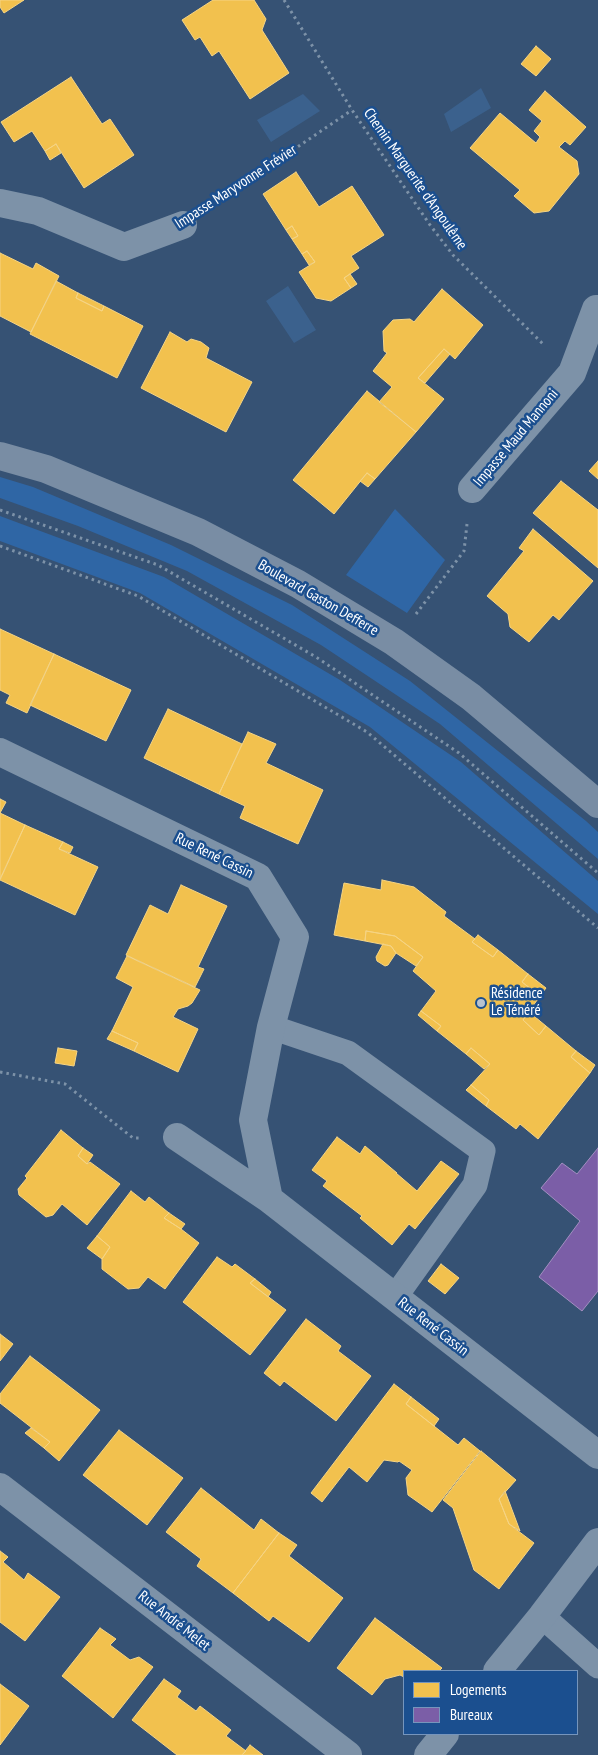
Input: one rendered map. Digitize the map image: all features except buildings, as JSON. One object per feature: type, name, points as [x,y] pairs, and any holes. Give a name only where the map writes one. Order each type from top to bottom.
[{"type":"main road","name":"Boulevard Gaston Defferre","points":[[0,456],[46,469],[198,532],[298,584],[394,642],[471,697],[598,804]]},
{"type":"street","name":"Impasse Maryvonne Frévier","points":[[0,203],[38,211],[124,247],[183,226]]},
{"type":"street","name":"Impasse Maud Mannoni","points":[[472,489],[572,373],[597,309]]},
{"type":"street","name":"Rue René Cassin","points":[[0,752],[258,877],[296,937],[271,1027],[252,1120],[268,1199]]},
{"type":"street","name":"Rue René Cassin","points":[[177,1138],[268,1199],[598,1455]]},
{"type":"street","name":"Rue André Melet","points":[[0,1487],[348,1755]]},
{"type":"street","points":[[498,1670],[542,1616],[598,1542]]},
{"type":"street","points":[[428,1755],[445,1735]]},
{"type":"lane","points":[[271,1027],[348,1054],[483,1151],[475,1185],[395,1298]]},
{"type":"lane","points":[[542,1616],[598,1666]]},
{"type":"path","name":"Chemin Marguerite d'Angoulême","points":[[284,0],[352,110],[430,226],[453,255],[572,373]]},
{"type":"path","name":"Impasse Maryvonne Frévier","points":[[183,226],[352,110]]},
{"type":"path","name":"Impasse Maud Mannoni","points":[[394,642],[464,552],[472,489]]},
{"type":"path","points":[[0,510],[158,565],[316,657],[459,753],[598,873]]},
{"type":"path","points":[[0,546],[138,596],[367,732],[598,928]]},
{"type":"path","points":[[0,1072],[65,1084],[133,1138],[177,1138]]},
{"type":"shaded area","points":[[481,88],[491,108],[451,132],[444,114]]},
{"type":"shaded area","points":[[303,94],[320,111],[271,142],[257,120]]},
{"type":"shaded area","points":[[288,286],[316,330],[294,343],[266,301]]},
{"type":"shaded area","points":[[0,477],[33,487],[171,545],[292,605],[410,681],[586,821],[598,832],[598,859],[440,724],[321,645],[187,571],[78,526],[0,498]]},
{"type":"shaded area","points":[[395,509],[445,560],[407,613],[346,575]]},
{"type":"shaded area","points":[[0,516],[164,577],[340,680],[461,762],[598,881],[598,914],[370,727],[140,593],[0,541]]},
{"type":"place","name":"Résidence Le Ténéré","points":[[481,1003]]}]
